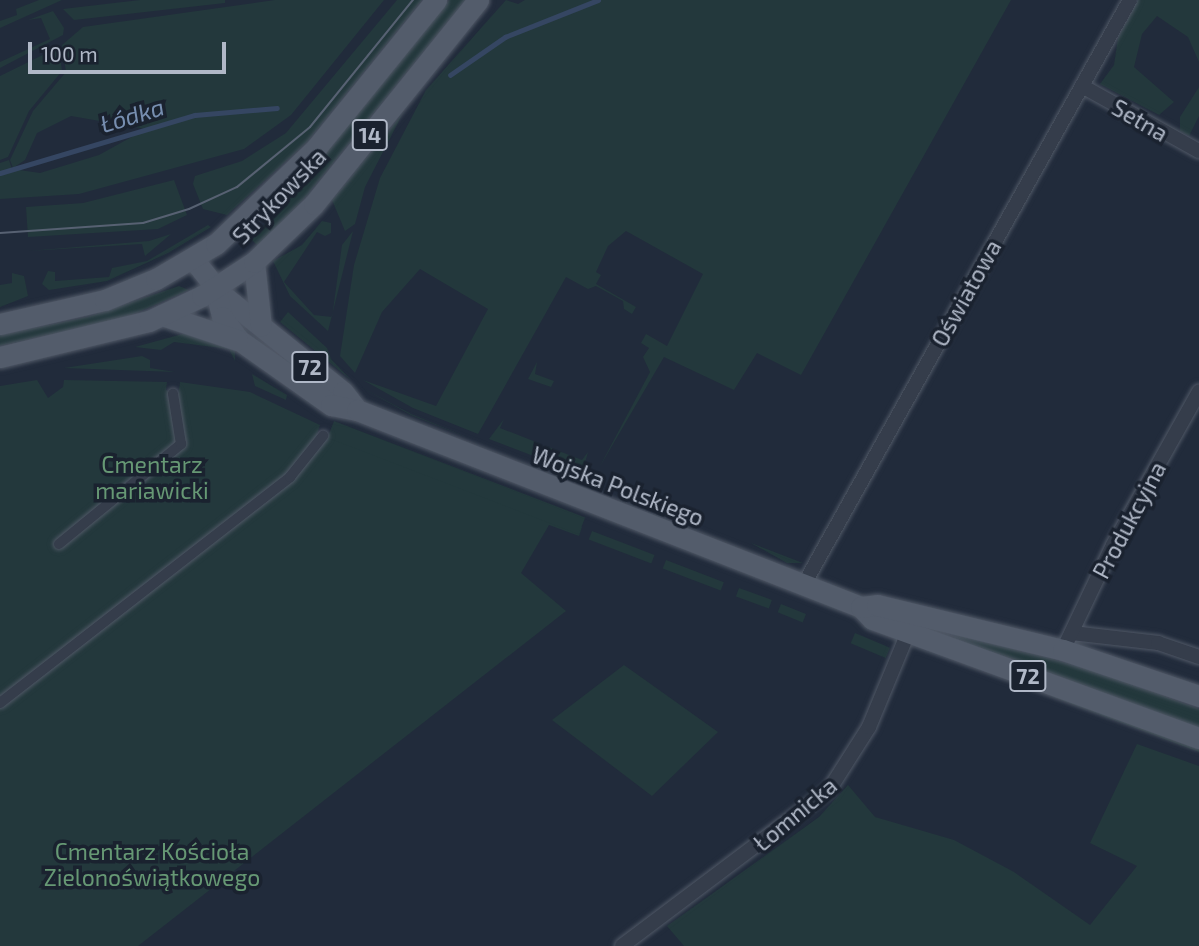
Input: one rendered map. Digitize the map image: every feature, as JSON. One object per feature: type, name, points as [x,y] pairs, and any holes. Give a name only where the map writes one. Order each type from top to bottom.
[{"type":"main road","name":"Strykowska","points":[[193,259],[236,228],[301,164],[436,0]]},
{"type":"main road","name":"Strykowska","points":[[215,288],[254,262],[314,204],[478,0]]},
{"type":"main road","name":"Wojska Polskiego","points":[[193,259],[215,288],[343,392],[357,410]]},
{"type":"main road","name":"14","points":[[0,324],[105,300],[193,259]]},
{"type":"main road","points":[[254,262],[261,326]]},
{"type":"main road","name":"Wojska Polskiego","points":[[215,288],[222,317],[239,340],[314,396],[336,407],[357,410],[861,607],[872,620],[1199,738]]},
{"type":"main road","name":"14","points":[[0,357],[104,335],[162,315],[215,288]]},
{"type":"main road","name":"72","points":[[162,315],[239,340]]},
{"type":"main road","name":"Wojska Polskiego","points":[[861,607],[877,604],[1068,642],[1199,696]]},
{"type":"street","name":"Oświatowa","points":[[803,586],[1130,0]]},
{"type":"street","name":"Setna","points":[[1082,86],[1199,151]]},
{"type":"street","name":"Produkcyjna","points":[[1068,642],[1113,545],[1199,392]]},
{"type":"street","points":[[59,544],[181,444],[173,394]]},
{"type":"street","points":[[0,703],[290,477],[323,436]]},
{"type":"street","name":"Łomnicka","points":[[622,946],[819,799],[838,780],[869,727],[908,633]]},
{"type":"street","points":[[1068,642],[1158,643],[1199,657]]},
{"type":"green space","points":[[39,0],[62,0],[0,28],[0,21],[17,15],[16,9]]},
{"type":"green space","points":[[140,0],[225,0],[225,3],[74,20],[63,9]]},
{"type":"green space","points":[[275,0],[384,0],[291,115],[244,149],[79,194],[0,199],[0,163],[9,160],[12,169],[40,173],[99,155],[146,129],[71,116],[37,133],[25,160],[13,168],[10,160],[33,111],[66,72],[62,45],[83,27]]},
{"type":"green space","points":[[397,0],[422,0],[307,142],[227,215],[203,209],[193,184],[195,176],[242,161],[286,133]]},
{"type":"green space","points":[[449,0],[465,0],[304,199],[258,246],[252,240]]},
{"type":"green space","points":[[506,0],[518,4],[525,0],[1011,0],[801,375],[757,353],[734,390],[664,357],[599,468],[650,372],[643,357],[649,348],[641,343],[646,334],[667,346],[703,274],[626,231],[608,246],[596,272],[601,275],[596,284],[636,307],[632,314],[624,309],[623,301],[596,286],[588,289],[566,277],[478,434],[413,408],[363,380],[436,406],[488,309],[420,269],[382,312],[355,373],[340,356],[354,265],[380,178],[426,90]]},
{"type":"green space","points":[[1138,0],[1199,0],[1199,62],[1188,37],[1157,16],[1142,34],[1134,67],[1174,102],[1159,115],[1100,84],[1114,65],[1118,38]]},
{"type":"green space","points":[[53,11],[64,28],[63,35],[0,68],[0,62],[50,39],[41,18],[28,20]]},
{"type":"green space","points":[[59,47],[62,71],[29,111],[8,157],[0,160],[0,76]]},
{"type":"green space","points":[[1199,87],[1199,116],[1189,136],[1180,131],[1180,117]]},
{"type":"green space","points":[[403,113],[365,187],[355,224],[345,231],[332,200]]},
{"type":"green space","points":[[174,180],[187,215],[158,229],[28,237],[26,207],[83,203]]},
{"type":"green space","points":[[322,221],[331,223],[331,233],[325,236],[317,232],[284,282],[314,315],[332,317],[328,331],[290,296],[273,261],[302,245]]},
{"type":"green space","points":[[208,225],[211,227],[168,253],[107,281],[49,290],[42,284],[48,271],[55,272],[55,281],[109,277],[112,268],[147,261]]},
{"type":"green space","points":[[353,231],[333,312],[342,245]]},
{"type":"green space","points":[[171,234],[145,256],[142,244],[28,251],[149,241]]},
{"type":"green space","points":[[12,273],[24,276],[28,296],[0,307],[0,285],[12,283]]},
{"type":"green space","points":[[179,286],[189,290],[127,317],[0,346],[0,335],[87,317]]},
{"type":"green space","points":[[288,312],[327,348],[331,359],[351,380],[280,322]]},
{"type":"green space","points":[[186,333],[218,341],[235,351],[235,361],[229,349],[174,342],[161,350],[135,347]]},
{"type":"green space","points":[[142,356],[150,360],[150,368],[175,372],[64,368]]},
{"type":"green space","points":[[537,362],[535,374],[554,381],[551,387],[528,379]]},
{"type":"green space","points":[[252,374],[287,395],[286,400],[255,386]]},
{"type":"green space","points":[[37,380],[48,398],[63,387],[64,380],[167,382],[166,390],[178,396],[180,382],[250,392],[320,425],[317,434],[329,438],[333,431],[582,527],[579,536],[549,525],[521,573],[566,611],[138,946],[0,946],[0,386]]},
{"type":"green space","points":[[359,386],[411,414],[474,440],[411,415]]},
{"type":"green space","points":[[504,419],[500,428],[541,444],[536,457],[489,439]]},
{"type":"green space","points":[[334,421],[585,517],[579,534],[328,438]]},
{"type":"green space","points":[[546,446],[582,460],[588,452],[582,474],[541,458]]},
{"type":"green space","points":[[592,531],[655,555],[651,563],[589,539]]},
{"type":"green space","points":[[751,543],[803,563],[787,563]]},
{"type":"green space","points":[[666,560],[724,582],[721,591],[663,568]]},
{"type":"green space","points":[[739,588],[772,600],[769,608],[736,596]]},
{"type":"green space","points":[[781,604],[806,614],[803,622],[778,612]]},
{"type":"green space","points":[[956,632],[1109,675],[1199,709],[1199,729],[953,641]]},
{"type":"green space","points":[[855,633],[890,648],[886,658],[851,643]]},
{"type":"green space","points":[[624,665],[718,732],[652,796],[552,720]]},
{"type":"green space","points":[[1053,697],[1199,749],[1199,752]]},
{"type":"green space","points":[[1137,744],[1199,766],[1199,946],[684,946],[667,926],[819,817],[848,785],[875,817],[954,840],[1014,872],[1090,925],[1137,866],[1090,843]]},
{"type":"waterway","name":"Łódka","points":[[450,75],[505,37],[598,0]]},
{"type":"waterway","name":"Łódka","points":[[0,173],[195,115],[277,108]]},
{"type":"tram line","points":[[0,233],[143,223],[189,209],[237,187],[310,127],[413,0]]},
{"type":"park label","name":"Cmentarz mariawicki","points":[[152,477]]},
{"type":"park label","name":"Cmentarz Kościoła Zielonoświątkowego","points":[[152,864]]}]
